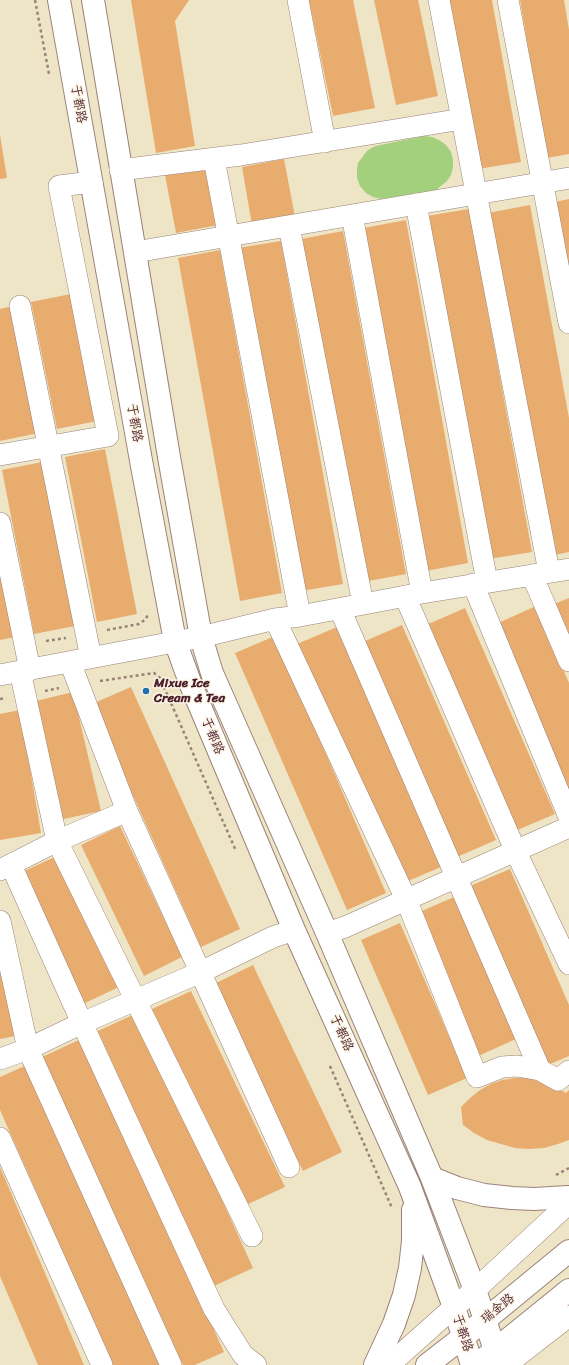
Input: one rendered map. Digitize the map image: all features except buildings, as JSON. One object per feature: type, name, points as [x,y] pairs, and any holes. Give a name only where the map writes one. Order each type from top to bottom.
[{"type":"main road","name":"于都路","points":[[59,0],[142,466],[175,641],[191,684],[294,930],[410,1187],[454,1307],[472,1365]]},
{"type":"main road","name":"于都路","points":[[93,0],[120,170],[201,637],[212,673],[432,1178],[500,1360]]},
{"type":"main road","points":[[432,1178],[457,1188],[484,1195],[534,1199],[569,1197]]},
{"type":"main road","points":[[375,1365],[394,1324],[404,1295],[410,1268],[414,1214],[410,1187]]},
{"type":"main road","name":"瑞金路","points":[[426,1365],[485,1320],[569,1251]]},
{"type":"main road","points":[[476,1365],[500,1360],[569,1290]]},
{"type":"street","points":[[298,0],[325,142]]},
{"type":"street","points":[[439,0],[550,572],[569,661]]},
{"type":"street","points":[[508,0],[569,323]]},
{"type":"street","points":[[120,170],[214,159],[462,119]]},
{"type":"street","points":[[214,159],[300,616]]},
{"type":"street","points":[[134,252],[569,178]]},
{"type":"street","points":[[0,455],[108,436],[59,186],[92,182]]},
{"type":"street","points":[[416,204],[480,583],[569,817]]},
{"type":"street","points":[[352,215],[413,594],[516,852],[569,964]]},
{"type":"street","points":[[289,226],[363,604]]},
{"type":"street","points":[[20,306],[91,658]]},
{"type":"street","points":[[0,523],[25,671],[25,695],[57,841],[252,1236]]},
{"type":"street","points":[[0,675],[201,637],[275,619],[340,609],[413,594],[550,572]]},
{"type":"street","points":[[340,609],[540,1070]]},
{"type":"street","points":[[275,619],[406,899],[477,1077],[502,1067],[517,1066],[540,1070],[558,1080],[569,1071]]},
{"type":"street","points":[[70,662],[127,811],[289,1167]]},
{"type":"street","points":[[127,811],[57,841],[5,867],[82,1023],[214,1309],[243,1362]]},
{"type":"street","points":[[326,933],[345,927],[456,877],[516,852],[569,827]]},
{"type":"street","points":[[0,921],[28,1049],[171,1365]]},
{"type":"street","points":[[0,1059],[28,1049],[82,1023],[201,972],[273,937],[294,930]]},
{"type":"street","points":[[0,1138],[102,1365]]},
{"type":"street","points":[[389,1365],[475,1290],[569,1203]]},
{"type":"street","points":[[500,1360],[569,1316]]},
{"type":"path","points":[[0,699],[140,674],[154,673],[160,678],[239,858]]},
{"type":"path","points":[[330,1065],[389,1201]]},
{"type":"green space","points":[[424,136],[439,140],[446,145],[451,152],[453,167],[451,175],[447,181],[436,190],[381,199],[366,193],[360,186],[357,178],[357,170],[358,163],[367,151],[380,145]]},
{"type":"place","name":"Mixue Ice Cream & Tea","points":[[146,691]]}]
